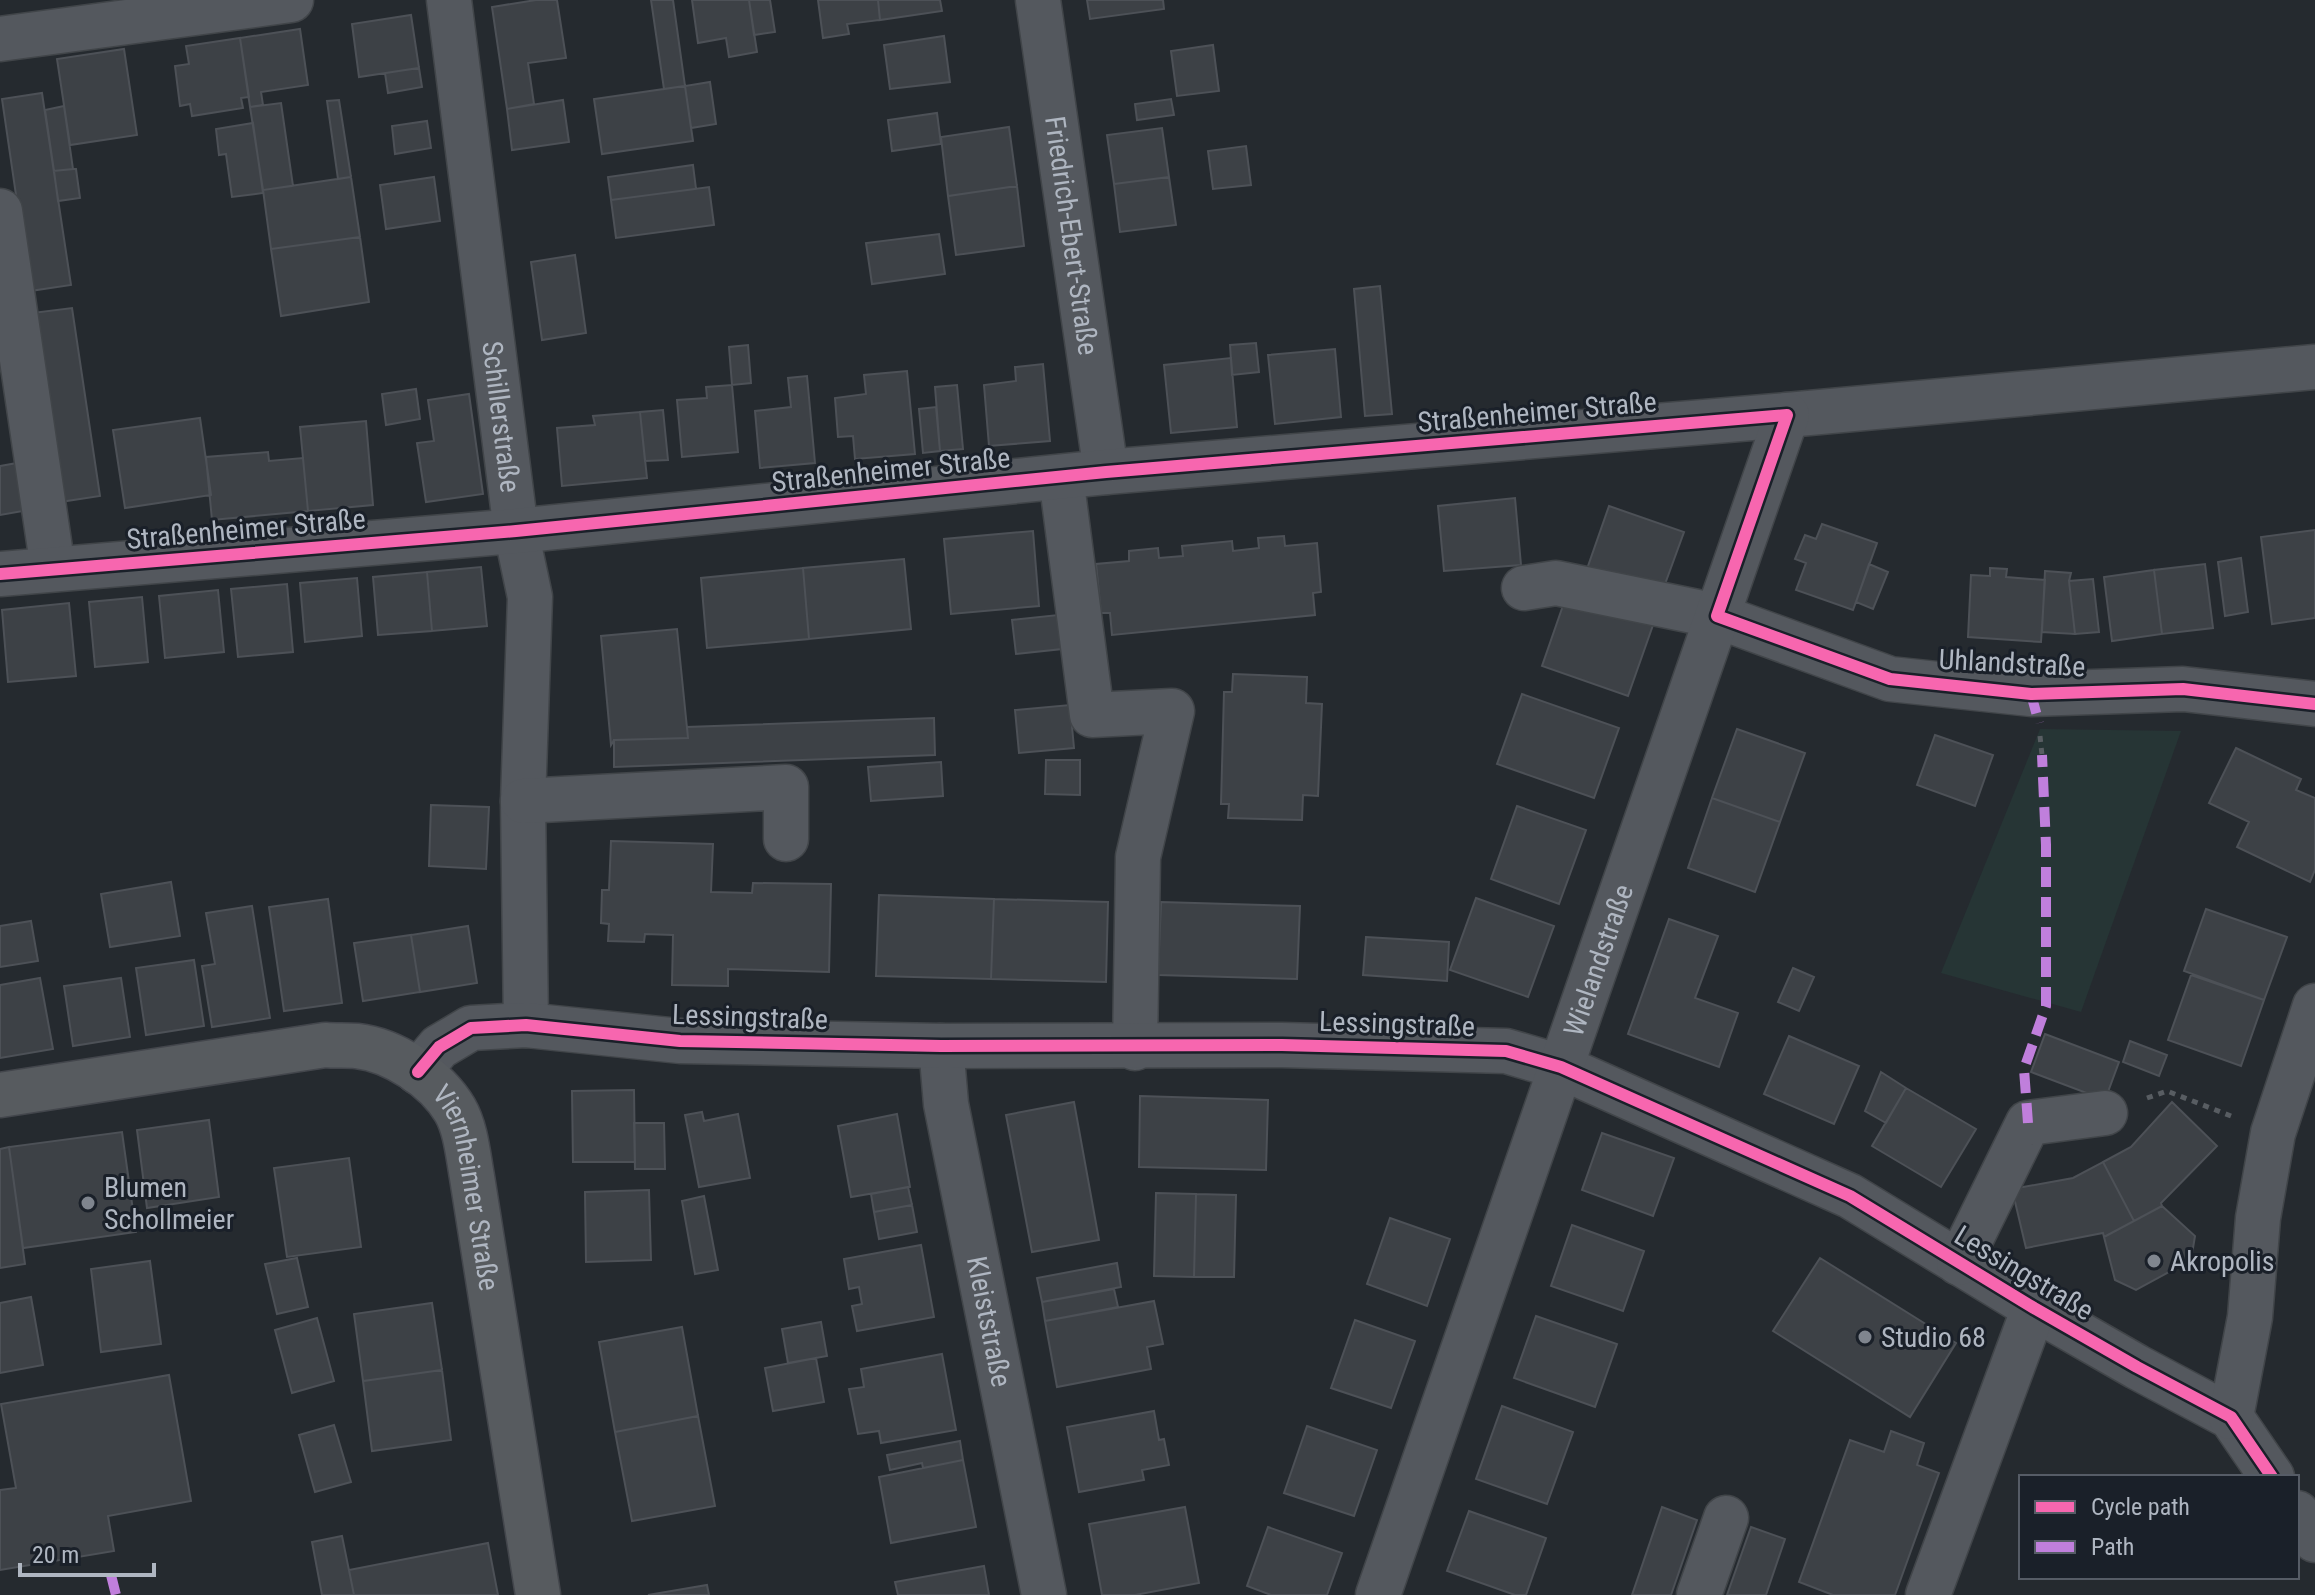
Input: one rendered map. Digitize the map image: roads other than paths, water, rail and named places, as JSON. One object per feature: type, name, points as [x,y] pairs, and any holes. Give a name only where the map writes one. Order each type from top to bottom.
[{"type":"main road","name":"Viernheimer Straße","points":[[0,1095],[325,1045],[358,1046],[392,1055],[418,1072],[455,1109],[462,1127],[538,1595]]},
{"type":"street","points":[[0,39],[291,0]]},
{"type":"street","name":"Schillerstraße","points":[[449,0],[516,531],[530,597],[523,801],[526,1025]]},
{"type":"street","name":"Friedrich-Ebert-Straße","points":[[1038,0],[1106,472]]},
{"type":"street","points":[[0,211],[16,422],[53,569]]},
{"type":"street","name":"Straßenheimer Straße","points":[[0,574],[516,531],[1106,472],[2315,367]]},
{"type":"street","name":"Wielandstraße","points":[[1378,1595],[1787,415]]},
{"type":"street","points":[[1061,477],[1092,715],[1172,711],[1138,857],[1135,1048]]},
{"type":"street","name":"Uhlandstraße","points":[[1524,588],[1556,583],[1717,616],[1890,679],[2031,694],[2183,689],[2315,704]]},
{"type":"street","points":[[523,801],[786,787],[786,839]]},
{"type":"street","points":[[2231,1417],[2250,1317],[2258,1218],[2273,1133],[2315,1006]]},
{"type":"street","name":"Lessingstraße","points":[[418,1072],[439,1047],[471,1028],[526,1025],[680,1041],[1135,1048],[1282,1045],[1506,1051],[1561,1067],[1850,1196],[2034,1308],[2231,1417],[2271,1475]]},
{"type":"street","name":"Kleiststraße","points":[[941,1046],[946,1104],[1044,1595]]},
{"type":"street","points":[[1959,1263],[2028,1123],[2105,1113]]},
{"type":"street","points":[[1928,1595],[2034,1308]]},
{"type":"street","points":[[2299,1516],[2315,1540]]},
{"type":"street","points":[[1699,1595],[1726,1518]]},
{"type":"place","name":"Blumen Schollmeier","points":[[88,1203]]},
{"type":"place","name":"Akropolis","points":[[2154,1261]]},
{"type":"place","name":"Studio 68","points":[[1865,1337]]}]
